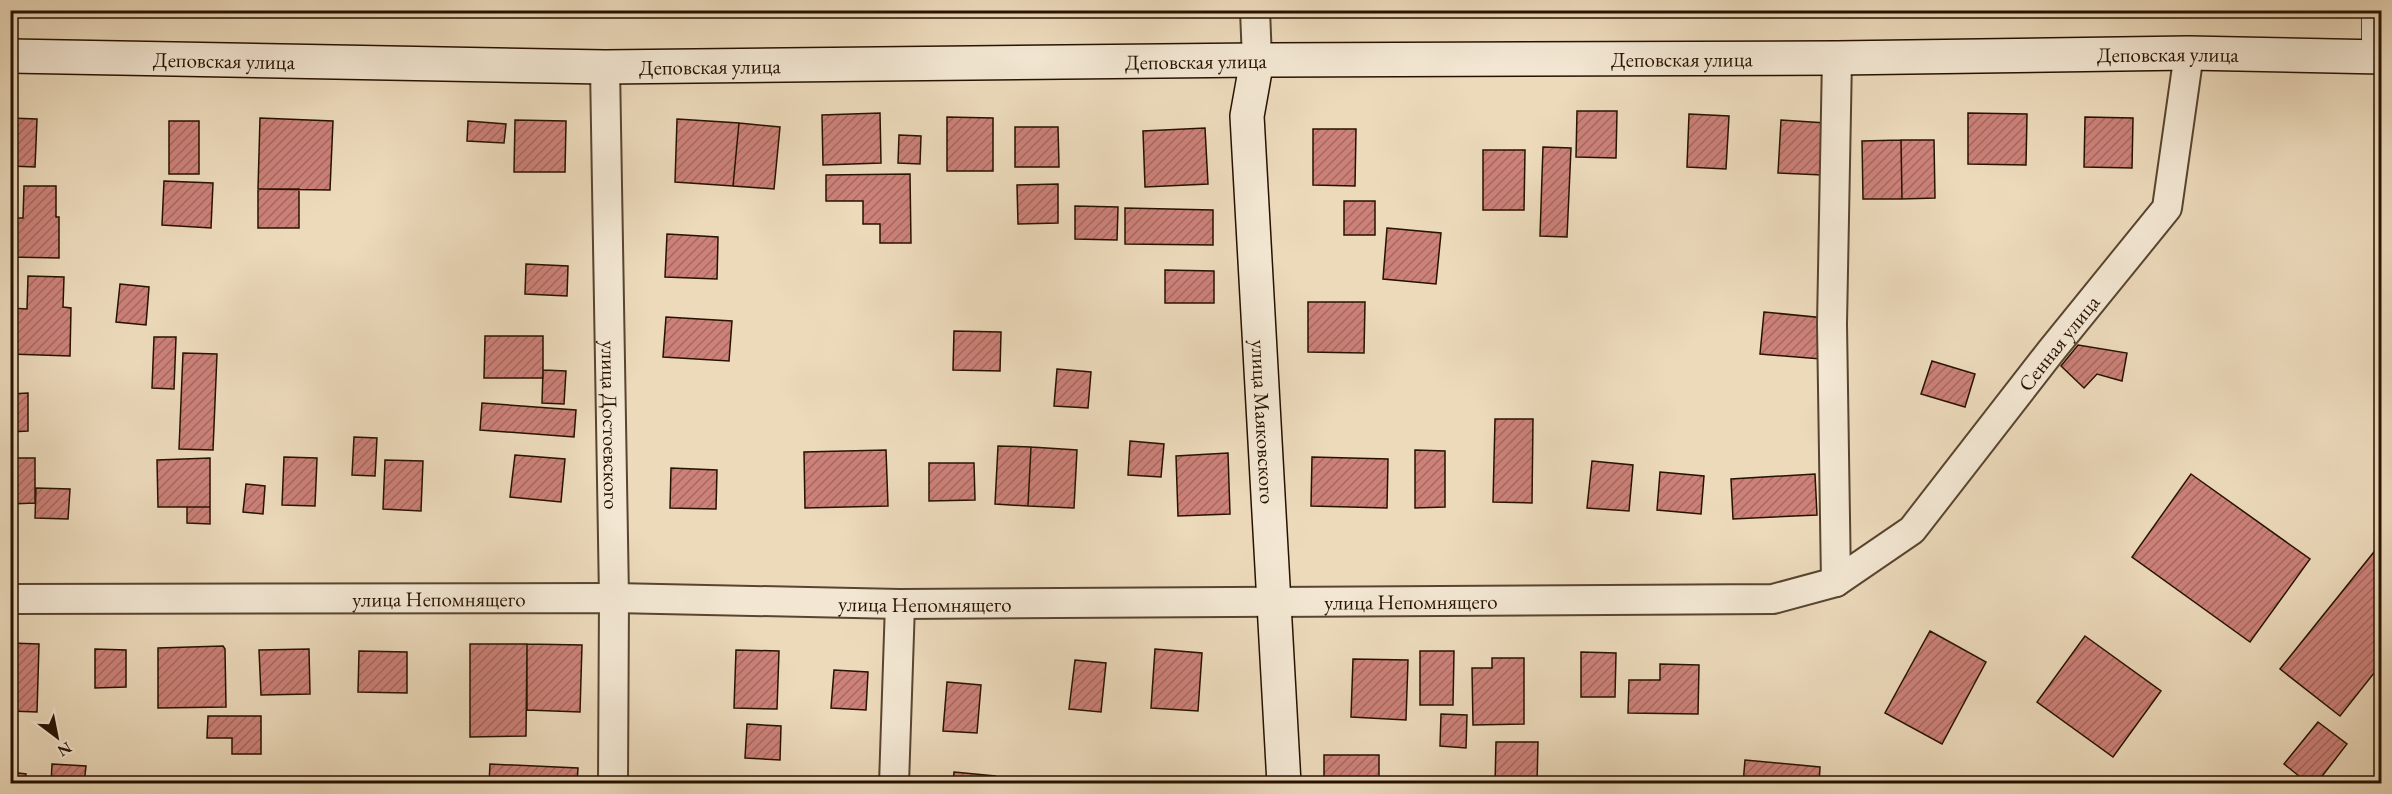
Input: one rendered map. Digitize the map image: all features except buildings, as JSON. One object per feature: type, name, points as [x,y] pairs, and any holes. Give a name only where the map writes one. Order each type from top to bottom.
[{"type":"main road","name":"Деповская улица","points":[[10,56],[605,67],[1257,60],[1837,58],[2189,53],[2375,56]]},
{"type":"main road","name":"улица Маяковского","points":[[1257,60],[1247,116],[1284,783]]},
{"type":"street","points":[[1255,10],[1257,60]]},
{"type":"street","name":"Сенная улица","points":[[1836,582],[1912,530],[2050,351],[2167,208],[2189,53]]},
{"type":"street","points":[[1836,582],[1832,324],[1837,58]]},
{"type":"street","name":"улица Достоевского","points":[[605,67],[614,598],[614,783]]},
{"type":"street","name":"улица Непомнящего","points":[[10,599],[614,598],[900,604],[1773,599],[1836,582]]},
{"type":"street","points":[[894,783],[900,604]]},
{"type":"lane","points":[[2369,10],[2375,56]]}]
